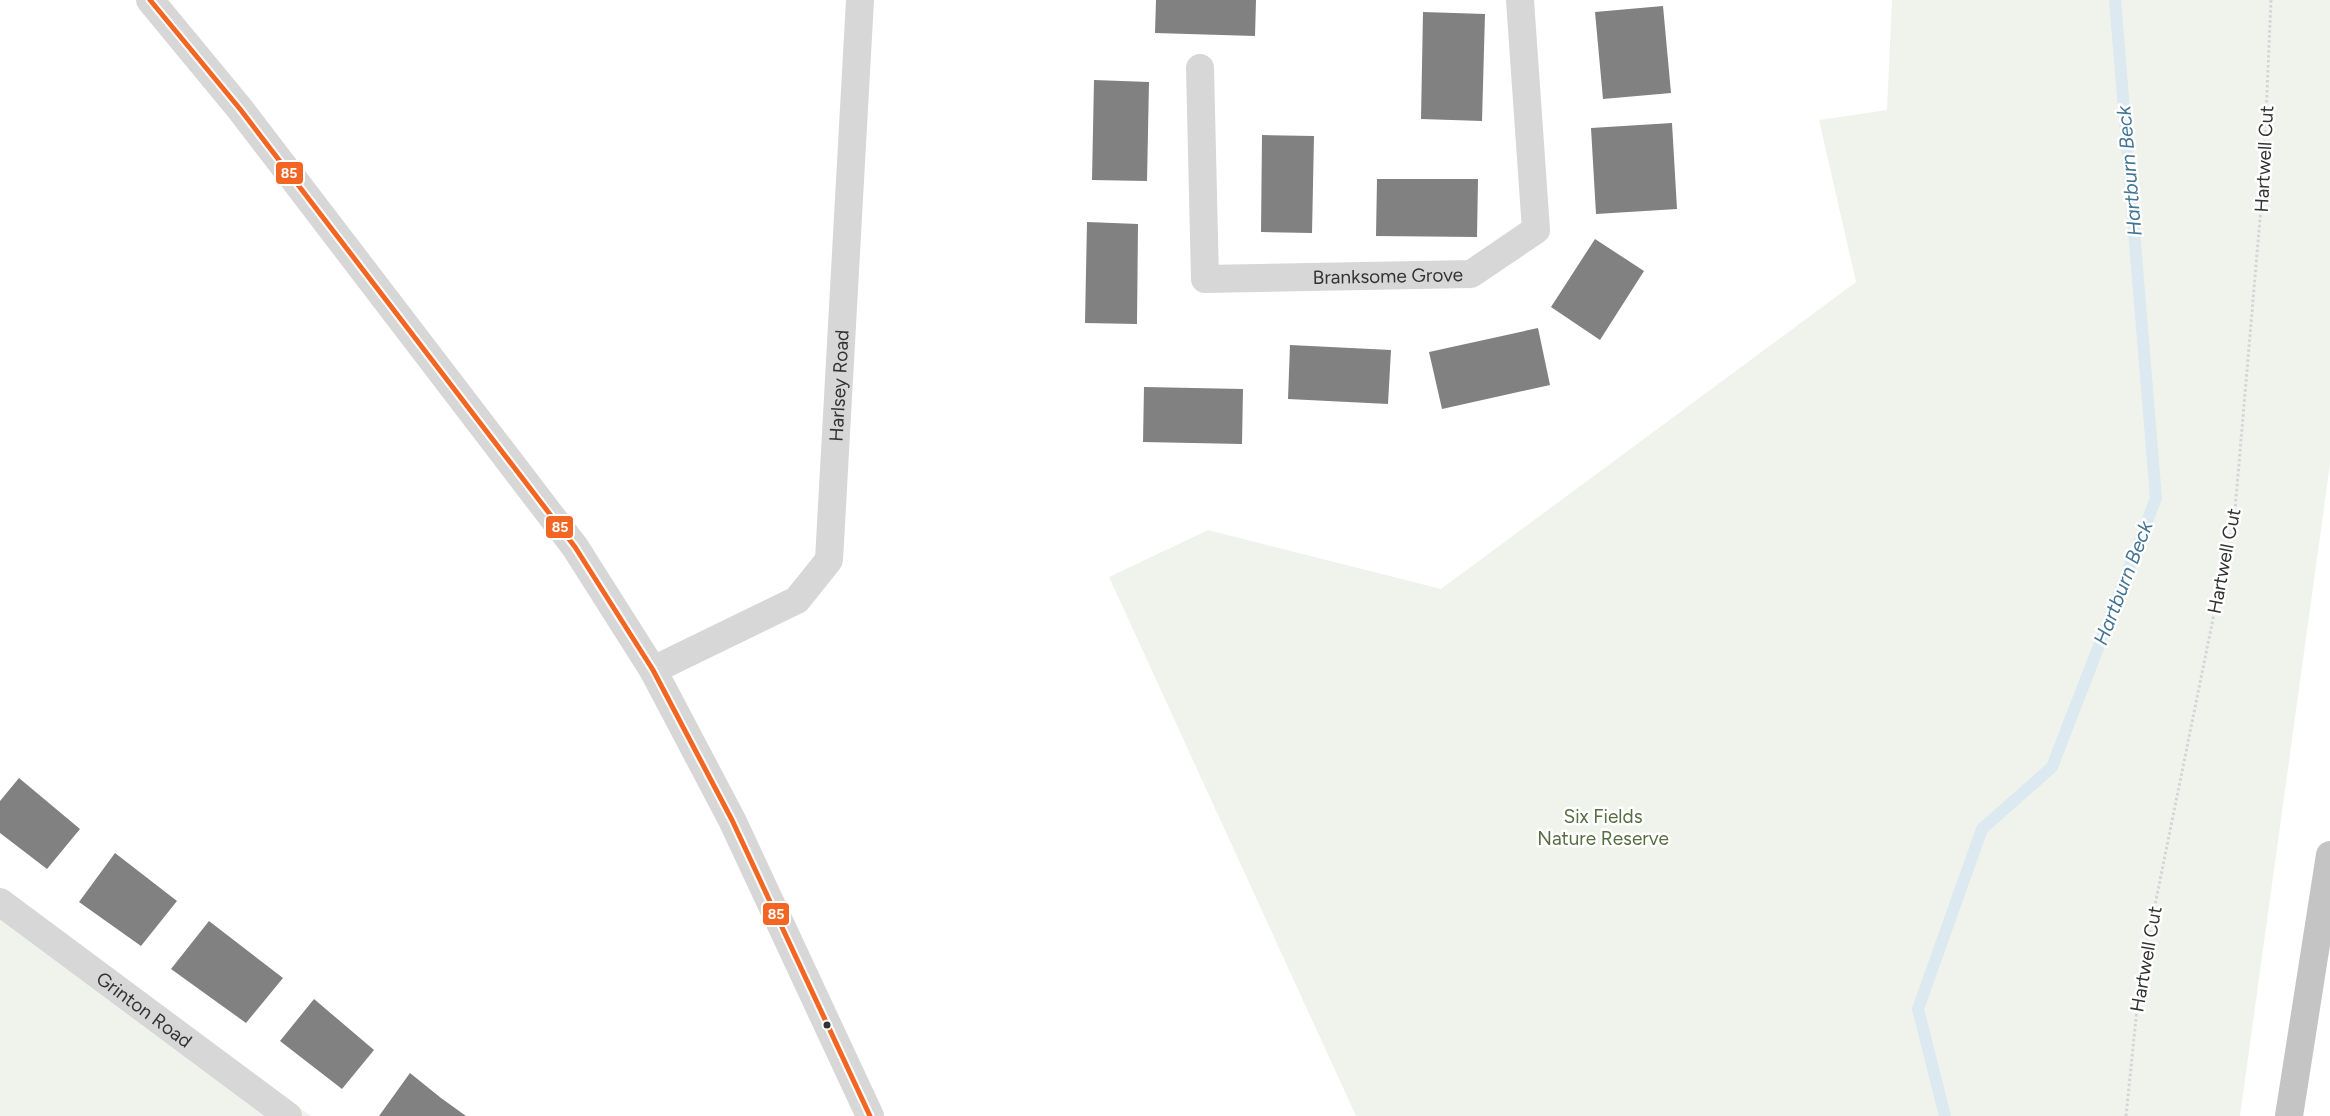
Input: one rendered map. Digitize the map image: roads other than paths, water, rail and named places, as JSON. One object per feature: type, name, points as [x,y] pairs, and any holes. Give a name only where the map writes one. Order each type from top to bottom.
[{"type":"highway","points":[[2289,1116],[2330,855]]},
{"type":"street","points":[[150,0],[240,109],[575,547],[653,670],[732,820],[870,1116]]},
{"type":"street","name":"Harlsey Road","points":[[653,670],[797,600],[829,560],[860,0]]},
{"type":"street","name":"Branksome Grove","points":[[1200,68],[1205,278],[1471,274],[1536,230],[1520,0]]},
{"type":"street","name":"Grinton Road","points":[[0,902],[288,1116]]},
{"type":"waterway","name":"Hartburn Beck","points":[[1945,1116],[1918,1009],[1982,829],[2052,767],[2156,498],[2115,0]]},
{"type":"park label","name":"Six Fields Nature Reserve","points":[[1603,827]]}]
